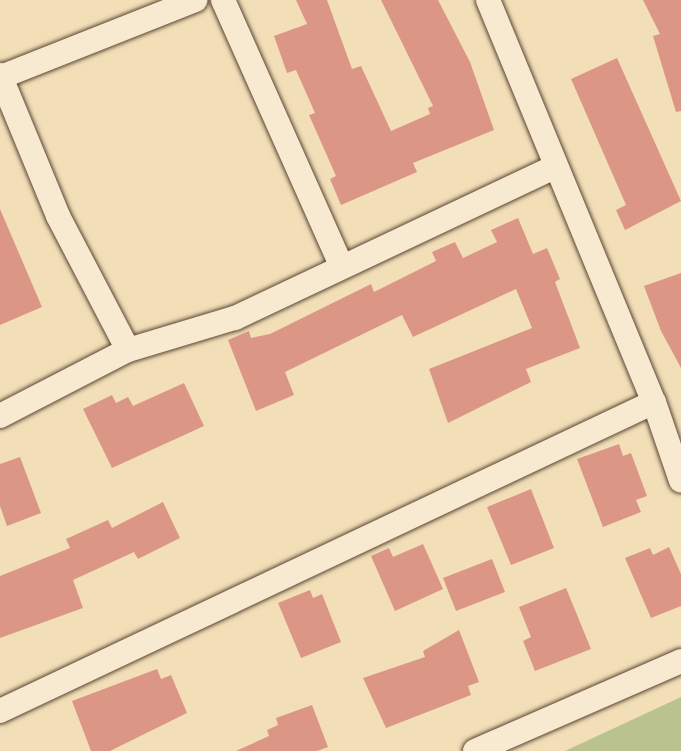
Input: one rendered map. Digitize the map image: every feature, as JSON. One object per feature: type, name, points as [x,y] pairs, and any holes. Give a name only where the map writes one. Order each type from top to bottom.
[{"type":"street","points":[[128,350],[58,216],[0,76],[195,0]]},
{"type":"street","points":[[223,0],[341,265]]},
{"type":"street","points":[[488,0],[654,402],[681,481]]},
{"type":"street","points":[[0,416],[128,350],[235,318],[341,265],[555,167]]},
{"type":"street","points":[[0,711],[654,402]]},
{"type":"street","points":[[475,751],[681,662]]},
{"type":"green space","points":[[681,697],[681,751],[565,751]]},
{"type":"building","points":[[296,0],[327,0],[352,69],[361,66],[391,131],[430,114],[428,108],[433,106],[381,0],[438,0],[470,62],[494,130],[413,163],[417,172],[341,205],[330,179],[336,176],[309,115],[315,113],[296,70],[287,73],[274,36],[307,24]]},
{"type":"building","points":[[643,0],[681,0],[681,111],[676,112],[653,36],[660,34]]},
{"type":"building","points":[[617,58],[681,201],[625,230],[616,210],[626,205],[571,79]]},
{"type":"building","points":[[0,209],[42,307],[0,325]]},
{"type":"building","points":[[518,218],[533,254],[547,248],[560,279],[555,282],[580,348],[526,369],[531,382],[448,423],[429,369],[532,328],[516,289],[413,337],[402,315],[285,372],[294,395],[256,411],[228,340],[249,331],[251,338],[270,334],[371,284],[374,292],[436,261],[432,252],[455,242],[463,258],[497,242],[491,230]]},
{"type":"building","points":[[681,273],[681,368],[661,331],[644,286]]},
{"type":"building","points":[[184,383],[204,426],[112,468],[83,409],[112,395],[116,403],[128,397],[133,406]]},
{"type":"building","points":[[619,444],[623,456],[631,453],[647,496],[636,500],[641,512],[603,527],[577,459]]},
{"type":"building","points":[[20,457],[41,513],[7,526],[0,506],[0,464]]},
{"type":"building","points":[[531,489],[554,548],[511,565],[487,507]]},
{"type":"building","points":[[163,502],[180,538],[138,559],[134,552],[73,580],[83,608],[0,638],[0,576],[70,548],[66,539],[108,520],[112,528]]},
{"type":"building","points":[[423,544],[443,589],[395,611],[371,556],[389,548],[393,557]]},
{"type":"building","points":[[669,547],[681,574],[681,606],[651,618],[625,558],[650,548],[653,555]]},
{"type":"building","points":[[492,559],[505,592],[456,611],[443,578]]},
{"type":"building","points":[[566,588],[591,649],[535,671],[523,641],[531,637],[519,607]]},
{"type":"building","points":[[310,590],[313,598],[322,594],[341,642],[301,658],[278,603]]},
{"type":"building","points":[[459,630],[479,682],[468,686],[471,695],[386,728],[363,678],[425,657],[423,651]]},
{"type":"building","points":[[157,669],[161,679],[171,675],[187,713],[110,751],[91,751],[72,701]]},
{"type":"building","points":[[312,705],[328,747],[317,751],[236,751],[269,736],[267,730],[278,725],[276,718]]}]
